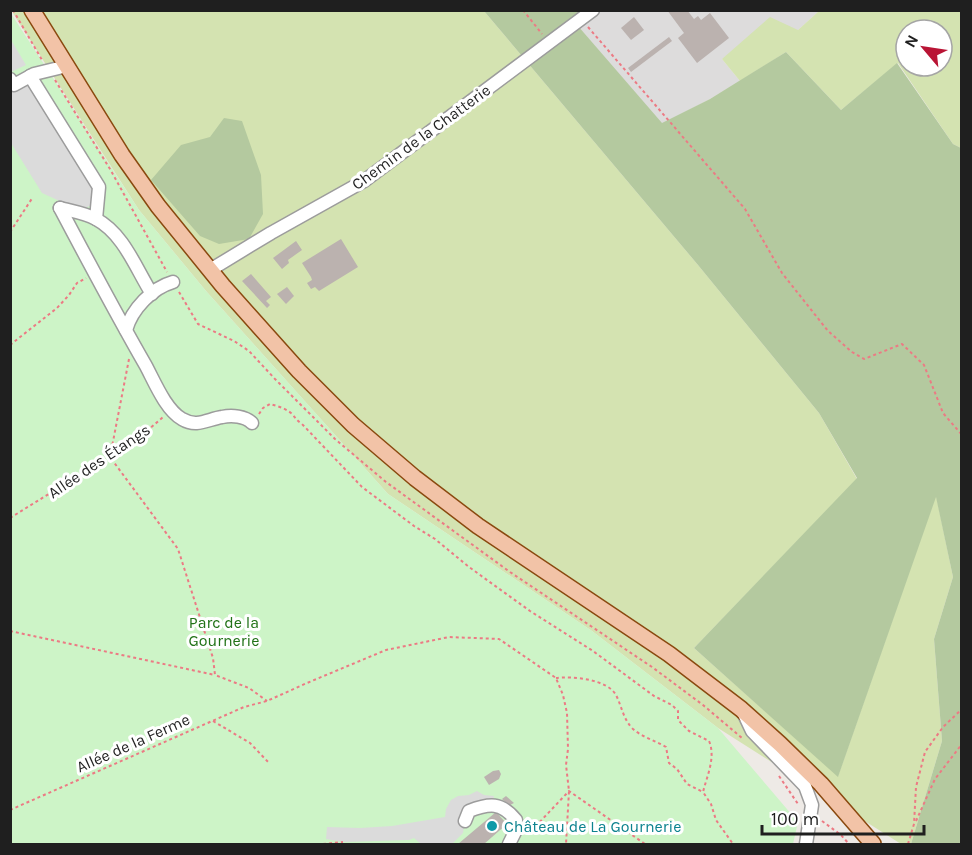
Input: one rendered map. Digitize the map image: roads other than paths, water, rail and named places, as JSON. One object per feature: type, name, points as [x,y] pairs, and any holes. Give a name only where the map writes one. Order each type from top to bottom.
[{"type":"main road","points":[[32,10],[122,155],[158,206],[210,270],[299,371],[353,425],[415,478],[478,526],[669,654],[741,709],[821,784],[873,844]]},
{"type":"street","name":"Chemin de la Chatterie","points":[[210,270],[364,181],[593,10]]},
{"type":"street","points":[[10,79],[14,85],[30,76],[67,66]]},
{"type":"street","points":[[30,76],[99,187],[96,219]]},
{"type":"street","points":[[152,294],[127,250],[106,227],[96,219],[60,208],[171,410],[183,420],[198,424],[222,416],[242,417],[252,423]]},
{"type":"street","points":[[126,330],[129,320],[152,294],[160,287],[173,282]]},
{"type":"street","points":[[741,709],[752,731],[805,786],[812,805],[806,844]]},
{"type":"street","points":[[465,821],[469,811],[480,807],[492,805],[504,808],[516,820],[515,832],[511,841]]},
{"type":"place","name":"Château de La Gournerie","points":[[492,826]]},
{"type":"park label","name":"Parc de la Gournerie","points":[[224,631]]}]
